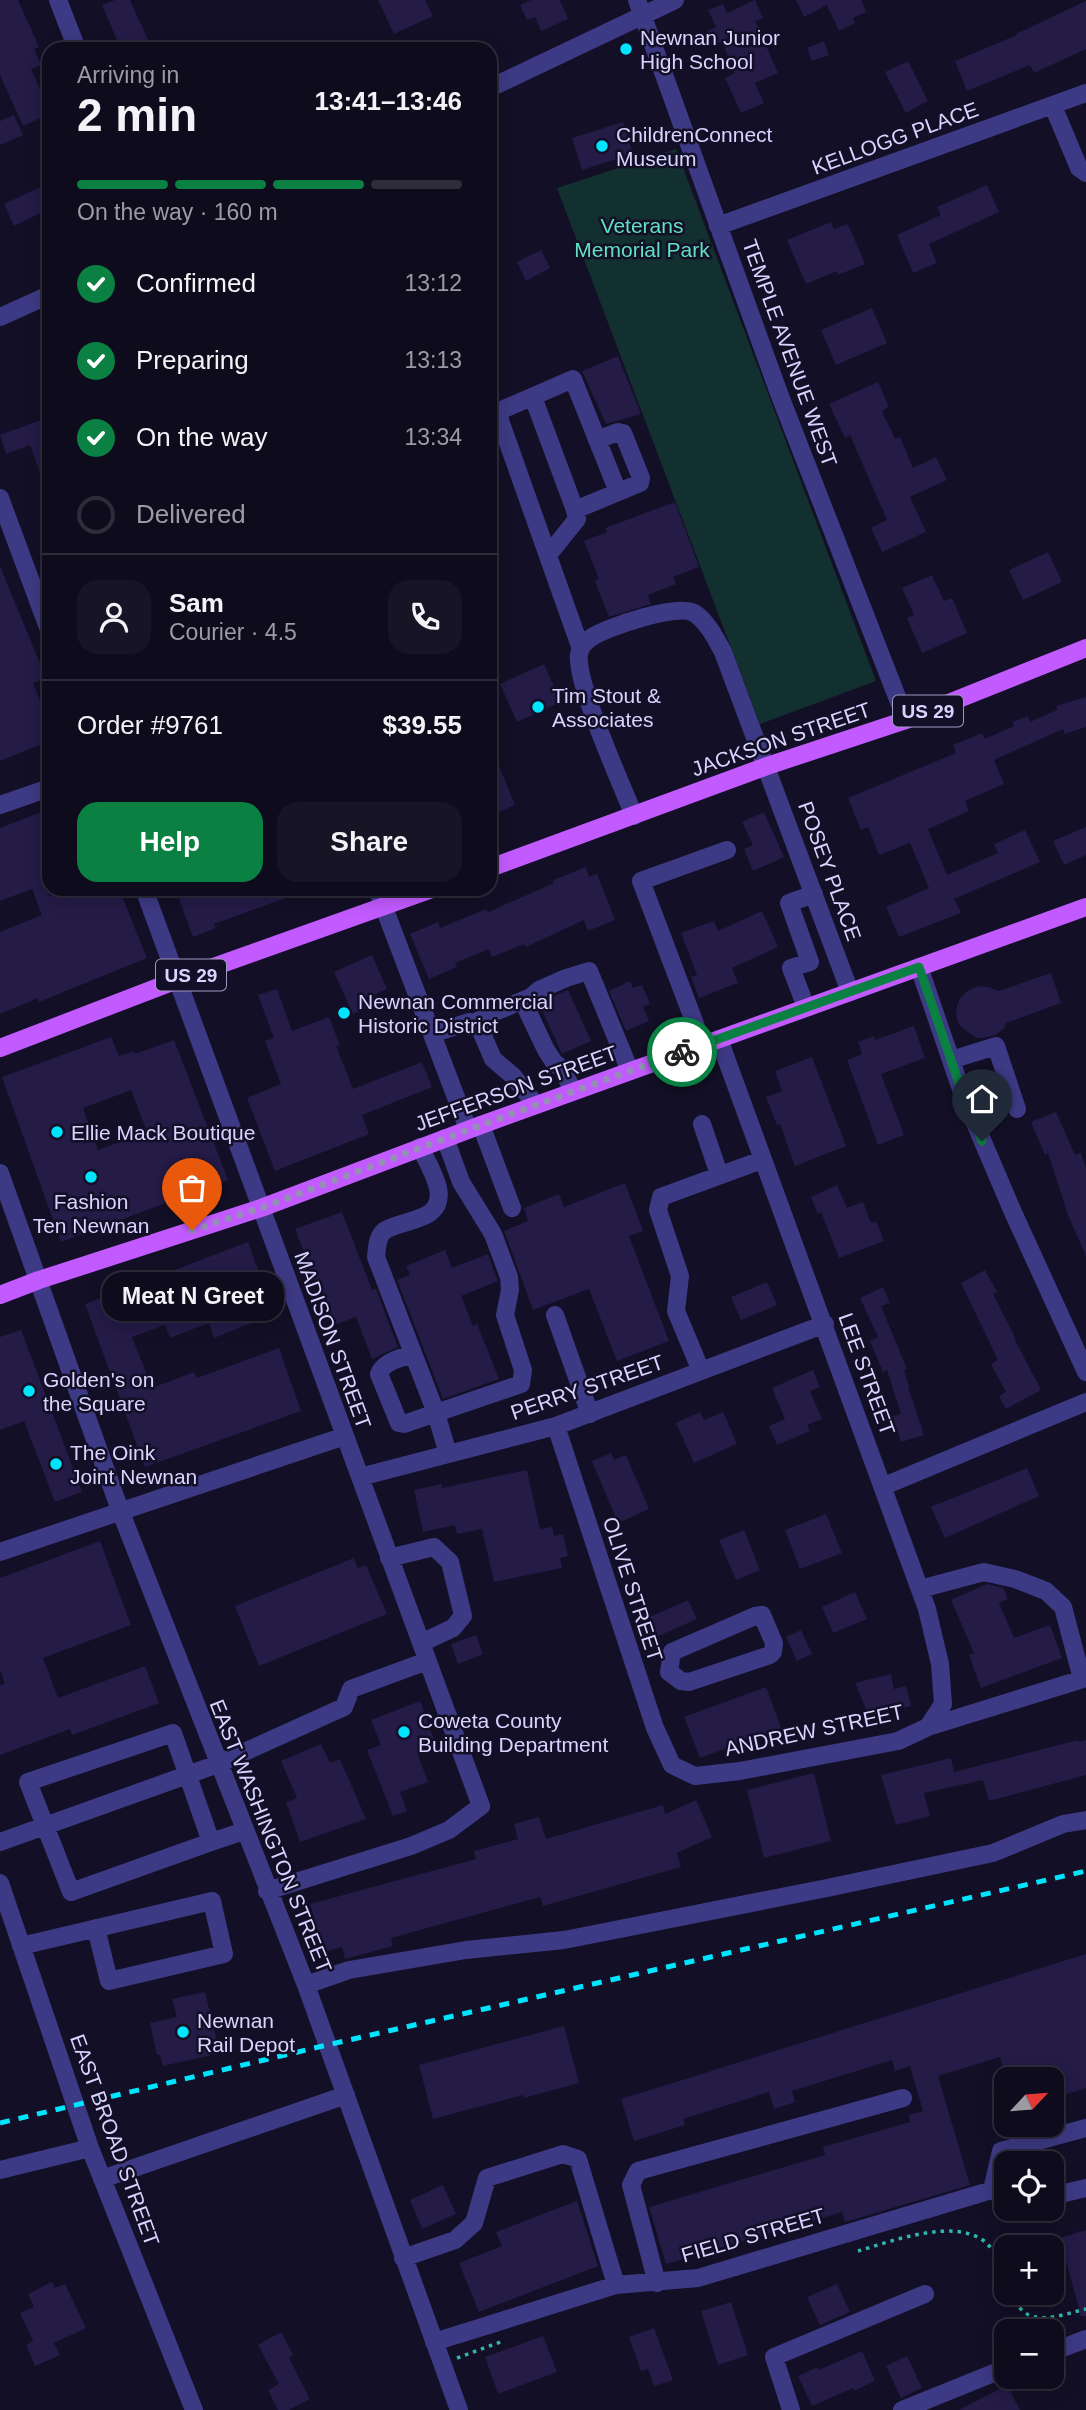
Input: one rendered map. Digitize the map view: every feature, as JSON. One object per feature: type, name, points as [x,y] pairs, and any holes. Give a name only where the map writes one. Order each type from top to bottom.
[{"type":"main road","name":"JACKSON STREET","points":[[497,865],[767,766],[906,720],[1086,648]]},
{"type":"main road","name":"US 29","points":[[0,1048],[177,980],[413,896]]},
{"type":"main road","name":"JEFFERSON STREET","points":[[0,1295],[261,1208],[474,1127],[1086,907]]},
{"type":"street","points":[[58,0],[74,42]]},
{"type":"street","points":[[497,84],[640,8],[675,0]]},
{"type":"street","name":"TEMPLE AVENUE WEST","points":[[640,8],[785,409],[906,720]]},
{"type":"street","name":"KELLOGG PLACE","points":[[718,226],[1086,93]]},
{"type":"street","points":[[1053,106],[1079,168],[1086,173]]},
{"type":"street","points":[[0,317],[42,298]]},
{"type":"street","points":[[618,492],[573,379],[497,412],[581,649],[580,663],[590,703],[634,816]]},
{"type":"street","points":[[533,397],[577,519],[549,554]]},
{"type":"street","points":[[575,510],[640,483],[641,478],[623,433],[618,432],[597,440]]},
{"type":"street","points":[[0,498],[42,611]]},
{"type":"street","name":"POSEY PLACE","points":[[581,649],[590,638],[661,612],[682,610],[695,613],[710,631],[723,652],[850,992]]},
{"type":"street","points":[[0,805],[42,790]]},
{"type":"street","name":"LEE STREET","points":[[727,850],[641,881],[762,1160],[825,1324],[920,1589],[940,1664],[943,1704],[928,1727]]},
{"type":"street","points":[[806,1007],[791,968],[810,962],[789,903],[814,894]]},
{"type":"street","name":"MADISON STREET","points":[[147,896],[481,1806],[449,1830],[411,1846],[267,1891]]},
{"type":"street","points":[[379,896],[432,1034],[512,1208]]},
{"type":"street","points":[[919,967],[963,1095],[1086,1372]]},
{"type":"street","points":[[475,1023],[485,1016],[531,997],[539,990],[589,971],[630,1071]]},
{"type":"street","points":[[531,997],[527,1010],[546,1050],[562,1069],[573,1091]]},
{"type":"street","points":[[432,1034],[470,1022],[478,1024],[493,1059],[513,1076],[537,1105]]},
{"type":"street","points":[[951,1060],[996,1046],[1017,1109]]},
{"type":"street","points":[[702,1124],[719,1174]]},
{"type":"street","points":[[413,1354],[380,1369],[379,1374],[399,1423],[404,1424],[521,1384],[523,1370],[506,1322],[509,1278],[493,1234],[461,1182],[445,1138]]},
{"type":"street","points":[[420,1147],[438,1187],[439,1198],[434,1210],[426,1216],[383,1232],[378,1240],[376,1256],[436,1413],[448,1454]]},
{"type":"street","points":[[701,1371],[676,1311],[680,1276],[658,1203],[661,1197],[762,1160]]},
{"type":"street","name":"EAST WASHINGTON STREET","points":[[0,1173],[120,1510],[306,1985],[459,2410]]},
{"type":"street","points":[[555,1315],[590,1414]]},
{"type":"street","name":"PERRY STREET","points":[[360,1477],[556,1426],[825,1324]]},
{"type":"street","points":[[884,1486],[1086,1402]]},
{"type":"street","name":"OLIVE STREET","points":[[556,1426],[654,1728],[672,1765]]},
{"type":"street","points":[[0,1552],[345,1436]]},
{"type":"street","points":[[389,1558],[434,1547],[450,1562],[463,1616],[453,1628],[421,1643]]},
{"type":"street","points":[[920,1589],[984,1572],[1015,1579],[1046,1591],[1063,1607],[1084,1678]]},
{"type":"street","points":[[762,1615],[764,1618],[774,1643],[773,1653],[689,1682],[681,1681],[669,1672],[672,1652],[755,1616],[762,1615]]},
{"type":"street","points":[[0,1842],[218,1764],[344,1707],[351,1689],[427,1661]]},
{"type":"street","points":[[639,1682],[669,1672]]},
{"type":"street","name":"ANDREW STREET","points":[[672,1765],[695,1776],[898,1741],[928,1727],[1084,1678]]},
{"type":"street","points":[[211,1842],[173,1734],[28,1783],[71,1892],[244,1831]]},
{"type":"street","points":[[306,1985],[349,1970],[466,1950],[564,1940],[993,1853],[1063,1824],[1086,1820]]},
{"type":"street","name":"EAST BROAD STREET","points":[[0,1883],[6,1918],[21,1946],[90,2148],[194,2410]]},
{"type":"street","points":[[21,1946],[96,1928],[212,1901],[224,1954],[109,1981],[96,1928]]},
{"type":"street","points":[[102,2179],[346,2095]]},
{"type":"street","points":[[657,2283],[631,2185],[638,2171],[903,2098]]},
{"type":"street","points":[[1001,2151],[1086,2128]]},
{"type":"street","points":[[0,2170],[90,2148]]},
{"type":"street","points":[[403,2258],[455,2240],[474,2223],[487,2178],[563,2154],[579,2159],[616,2285]]},
{"type":"street","points":[[1064,2193],[1086,2188]]},
{"type":"street","name":"FIELD STREET","points":[[434,2343],[616,2285],[698,2277],[961,2198],[994,2195]]},
{"type":"street","points":[[791,2410],[774,2357],[925,2294]]},
{"type":"street","points":[[1064,2347],[1086,2339]]},
{"type":"street","points":[[902,2410],[994,2373]]},
{"type":"path","points":[[1018,2305],[1030,2316],[1045,2318],[1086,2309]]},
{"type":"green space","name":"Veterans Memorial Park","points":[[676,149],[876,681],[760,724],[557,188]]},
{"type":"building","points":[[0,0],[18,0],[39,47],[34,49],[41,65],[31,69],[42,93],[42,117],[23,126],[0,75]]},
{"type":"building","points":[[115,0],[130,0],[149,42],[118,42],[102,5]]},
{"type":"building","points":[[378,0],[425,0],[433,16],[394,34]]},
{"type":"building","points":[[531,0],[560,0],[568,19],[541,31],[535,17],[527,20],[520,5]]},
{"type":"building","points":[[755,0],[763,18],[755,21],[778,73],[755,83],[764,103],[741,113],[725,78],[735,73],[722,42],[711,46],[705,32],[716,27],[708,10],[723,4],[727,13]]},
{"type":"building","points":[[796,0],[861,0],[866,12],[853,18],[855,23],[839,31],[827,5],[804,17]]},
{"type":"building","points":[[1086,1],[1086,49],[1034,73],[1030,65],[967,91],[955,61],[1017,35]]},
{"type":"building","points":[[824,41],[829,55],[812,61],[807,48]]},
{"type":"building","points":[[908,61],[928,101],[906,113],[885,72]]},
{"type":"building","points":[[14,115],[23,135],[0,145],[0,121]]},
{"type":"building","name":"ChildrenConnect Museum","points":[[623,122],[633,154],[582,170],[572,138]]},
{"type":"building","points":[[987,185],[999,212],[929,244],[937,263],[913,273],[897,235],[941,215],[937,207]]},
{"type":"building","points":[[42,186],[42,212],[14,226],[4,204]]},
{"type":"building","points":[[831,222],[834,229],[848,224],[865,264],[838,275],[837,271],[806,284],[787,240]]},
{"type":"building","points":[[541,250],[550,268],[526,281],[517,262]]},
{"type":"building","points":[[872,308],[887,343],[836,365],[821,330]]},
{"type":"building","points":[[618,356],[641,414],[606,424],[582,371]]},
{"type":"building","points":[[878,382],[889,407],[882,411],[895,439],[900,437],[913,468],[936,457],[947,480],[910,497],[926,532],[882,552],[871,528],[887,520],[850,435],[845,438],[829,404]]},
{"type":"building","points":[[42,420],[42,479],[30,445],[6,454],[0,435]]},
{"type":"building","points":[[675,502],[699,567],[673,577],[676,584],[648,595],[651,604],[609,617],[595,581],[599,579],[584,541],[607,532],[605,528]]},
{"type":"building","points":[[1048,552],[1062,582],[1023,600],[1009,570]]},
{"type":"building","points":[[0,566],[42,668],[42,680],[33,683],[42,705],[42,744],[0,761]]},
{"type":"building","points":[[932,575],[944,601],[952,598],[967,633],[922,653],[907,618],[914,615],[902,588]]},
{"type":"building","points":[[544,664],[561,702],[517,722],[500,684]]},
{"type":"building","points":[[1086,697],[1086,727],[1065,734],[1063,729],[994,760],[1004,784],[965,801],[969,811],[928,829],[947,875],[998,853],[994,844],[1025,830],[1040,862],[954,899],[961,913],[899,937],[886,907],[929,888],[910,843],[879,855],[868,827],[861,830],[848,798],[956,753],[953,745],[982,733],[985,739],[1014,726],[1012,722],[1028,716],[1030,722],[1057,710],[1056,706]]},
{"type":"building","points":[[497,761],[515,805],[497,813]]},
{"type":"building","points":[[42,812],[42,896],[122,896],[147,958],[39,1002],[38,998],[0,1014],[0,932],[42,915],[32,889],[0,901],[0,828]]},
{"type":"building","points":[[764,812],[784,857],[753,871],[744,849],[753,845],[742,822]]},
{"type":"building","points":[[1086,827],[1086,855],[1064,865],[1053,841]]},
{"type":"building","points":[[586,867],[589,877],[597,874],[615,920],[588,931],[584,920],[526,947],[524,944],[492,957],[489,949],[455,963],[457,967],[429,979],[410,934],[438,922],[440,928],[486,909],[488,912]]},
{"type":"building","points":[[188,896],[291,896],[214,924],[216,928],[193,937],[179,899]]},
{"type":"building","points":[[762,911],[778,947],[732,968],[738,983],[699,998],[691,977],[697,975],[681,933],[714,921],[718,931]]},
{"type":"building","points":[[372,955],[387,989],[371,996],[375,1004],[353,1014],[334,972]]},
{"type":"building","points":[[1051,973],[1061,1003],[1006,1023],[996,1035],[984,1038],[976,1038],[960,1026],[956,1016],[957,1006],[961,997],[969,990],[978,986],[999,991]]},
{"type":"building","points":[[630,981],[633,988],[642,985],[650,1004],[643,1007],[649,1021],[626,1031],[609,991]]},
{"type":"building","points":[[277,989],[292,1031],[329,1017],[340,1045],[336,1046],[353,1089],[422,1062],[432,1087],[362,1115],[369,1134],[275,1171],[247,1098],[281,1084],[265,1041],[274,1038],[258,995]]},
{"type":"building","points":[[568,990],[591,1041],[562,1054],[540,1006],[545,1000]]},
{"type":"building","points":[[914,1026],[925,1058],[881,1074],[904,1135],[878,1145],[847,1060],[862,1054],[858,1042],[874,1036],[875,1040]]},
{"type":"building","points":[[111,1037],[119,1056],[134,1051],[135,1054],[174,1040],[228,1180],[61,1242],[2,1077]],"holes":[[[131,1090],[147,1132],[98,1150],[83,1108]]]},
{"type":"building","points":[[812,1057],[846,1146],[795,1166],[780,1124],[777,1125],[766,1097],[782,1091],[775,1071]]},
{"type":"building","points":[[1056,1112],[1075,1155],[1081,1153],[1086,1168],[1086,1256],[1068,1215],[1048,1153],[1045,1155],[1031,1122]]},
{"type":"building","points":[[625,1183],[643,1231],[629,1236],[669,1341],[617,1361],[589,1289],[533,1310],[504,1231],[528,1221],[524,1208],[559,1194],[564,1207]]},
{"type":"building","points":[[837,1185],[847,1208],[863,1202],[871,1223],[876,1221],[884,1241],[839,1258],[821,1212],[818,1214],[811,1197]]},
{"type":"building","points":[[342,1212],[372,1290],[376,1289],[398,1347],[372,1359],[356,1317],[332,1326],[295,1229]]},
{"type":"building","points":[[248,1242],[274,1314],[214,1338],[209,1323],[170,1338],[165,1325],[132,1337],[152,1388],[194,1372],[197,1378],[279,1348],[301,1411],[145,1467],[85,1304]]},
{"type":"building","points":[[445,1250],[452,1268],[488,1254],[498,1281],[461,1296],[473,1326],[477,1324],[499,1379],[443,1399],[397,1280],[410,1275],[406,1266]]},
{"type":"building","points":[[985,1270],[997,1292],[993,1294],[1041,1390],[1006,1409],[999,1396],[1006,1392],[991,1364],[998,1360],[961,1283]]},
{"type":"building","points":[[767,1282],[777,1305],[741,1320],[731,1297]]},
{"type":"building","points":[[883,1287],[890,1303],[881,1306],[907,1369],[904,1370],[908,1387],[924,1435],[901,1442],[893,1416],[901,1414],[887,1370],[883,1372],[870,1341],[878,1337],[860,1298]]},
{"type":"building","points":[[21,1330],[82,1492],[55,1502],[24,1421],[0,1430],[0,1337]]},
{"type":"building","points":[[813,1370],[820,1387],[810,1391],[822,1419],[807,1425],[810,1431],[777,1445],[769,1426],[785,1419],[772,1388]]},
{"type":"building","points":[[700,1412],[704,1420],[723,1412],[737,1444],[694,1463],[676,1423]]},
{"type":"building","points":[[611,1453],[614,1460],[626,1455],[649,1509],[618,1523],[592,1461]]},
{"type":"building","points":[[1027,1468],[1039,1496],[945,1538],[931,1507]]},
{"type":"building","points":[[527,1470],[540,1529],[552,1527],[554,1536],[563,1534],[568,1556],[560,1558],[562,1568],[494,1582],[482,1529],[457,1534],[455,1525],[423,1532],[414,1490],[442,1484],[442,1488]]},
{"type":"building","points":[[826,1514],[842,1553],[800,1569],[785,1530]]},
{"type":"building","points":[[744,1530],[760,1570],[736,1580],[719,1540]]},
{"type":"building","points":[[100,1541],[131,1625],[43,1658],[58,1698],[145,1666],[159,1703],[72,1735],[70,1729],[0,1755],[0,1685],[5,1684],[0,1670],[0,1578]]},
{"type":"building","points":[[354,1558],[358,1568],[366,1565],[387,1614],[259,1666],[235,1606]]},
{"type":"building","points":[[987,1584],[1003,1588],[1008,1599],[999,1603],[1014,1638],[1050,1625],[1062,1658],[981,1688],[969,1655],[974,1653],[951,1600]]},
{"type":"building","points":[[855,1592],[867,1619],[833,1633],[822,1607]]},
{"type":"building","points":[[688,1600],[697,1619],[654,1638],[645,1619]]},
{"type":"building","points":[[801,1630],[812,1654],[797,1661],[786,1637]]},
{"type":"building","points":[[476,1635],[483,1654],[458,1664],[451,1644]]},
{"type":"building","points":[[891,1674],[894,1689],[906,1686],[911,1706],[869,1716],[855,1683]]},
{"type":"building","points":[[766,1687],[781,1728],[700,1758],[684,1717]]},
{"type":"building","name":"Coweta County Building Department","points":[[420,1701],[436,1745],[417,1752],[428,1782],[400,1792],[407,1811],[393,1816],[367,1750],[381,1745],[371,1720]]},
{"type":"building","points":[[1086,1740],[1086,1775],[989,1801],[983,1780],[924,1793],[930,1816],[896,1825],[881,1775],[951,1758],[954,1772]]},
{"type":"building","points":[[321,1744],[330,1763],[340,1759],[366,1819],[300,1842],[286,1802],[297,1798],[281,1761]]},
{"type":"building","points":[[814,1773],[831,1841],[764,1858],[747,1790]]},
{"type":"building","points":[[696,1800],[712,1837],[677,1853],[681,1867],[543,1906],[540,1897],[391,1938],[393,1946],[345,1959],[342,1947],[324,1952],[310,1904],[476,1859],[474,1851],[518,1839],[514,1824],[539,1817],[546,1839],[663,1805],[665,1814]]},
{"type":"building","points":[[1086,1954],[1086,2088],[1064,2095],[1064,2067],[1003,2067],[1000,2057],[938,2076],[970,2185],[845,2222],[842,2212],[666,2264],[649,2207],[825,2155],[823,2147],[910,2122],[909,2115],[923,2111],[910,2066],[895,2071],[892,2060],[792,2091],[795,2102],[774,2109],[769,2092],[683,2119],[685,2125],[634,2141],[621,2099]]},
{"type":"building","name":"Newnan Rail Depot","points":[[205,1992],[217,2042],[210,2043],[212,2055],[163,2066],[160,2055],[157,2055],[150,2023],[177,2017],[172,1999]]},
{"type":"building","points":[[564,2026],[579,2083],[433,2119],[419,2065]]},
{"type":"building","points":[[443,2185],[456,2214],[422,2229],[410,2200]]},
{"type":"building","points":[[577,2201],[598,2266],[479,2312],[459,2263],[502,2246],[496,2232]]},
{"type":"building","points":[[1086,2230],[1086,2316],[1081,2316],[1064,2253],[1064,2237]]},
{"type":"building","points":[[52,2282],[55,2288],[65,2284],[86,2328],[54,2343],[60,2355],[35,2366],[26,2345],[33,2341],[20,2313],[34,2307],[28,2294]]},
{"type":"building","points":[[837,2284],[850,2312],[820,2325],[807,2297]]},
{"type":"building","points":[[731,2302],[748,2355],[718,2365],[701,2311]]},
{"type":"building","points":[[654,2328],[673,2380],[654,2386],[648,2369],[641,2371],[629,2337]]},
{"type":"building","points":[[281,2332],[293,2355],[289,2358],[310,2399],[288,2410],[278,2410],[268,2390],[279,2384],[258,2345]]},
{"type":"building","points":[[543,2336],[557,2372],[498,2394],[485,2357]]},
{"type":"building","points":[[862,2351],[875,2381],[812,2406],[798,2376]]},
{"type":"building","points":[[907,2356],[922,2388],[901,2398],[886,2366]]},
{"type":"building","points":[[999,2389],[1009,2389],[1020,2410],[959,2410]]},
{"type":"railway","points":[[0,2123],[1086,1871]]},
{"type":"way so far","points":[[192,1230],[261,1208],[682,1052]]},
{"type":"place","name":"Newnan Junior High School","points":[[626,49]]},
{"type":"place","name":"ChildrenConnect Museum","points":[[602,146]]},
{"type":"place","name":"Tim Stout & Associates","points":[[538,707]]},
{"type":"place","name":"Newnan Commercial Historic District","points":[[344,1013]]},
{"type":"place","name":"Ellie Mack Boutique","points":[[57,1132]]},
{"type":"place","name":"Fashion Ten Newnan","points":[[91,1177]]},
{"type":"place","name":"Meat N Greet","points":[[192,1230]]},
{"type":"place","name":"Golden's on the Square","points":[[29,1391]]},
{"type":"place","name":"The Oink Joint Newnan","points":[[56,1464]]},
{"type":"place","name":"Coweta County Building Department","points":[[404,1732]]},
{"type":"place","name":"Newnan Rail Depot","points":[[183,2032]]},
{"type":"route","points":[[682,1052],[919,967],[963,1095],[982,1141]]}]
